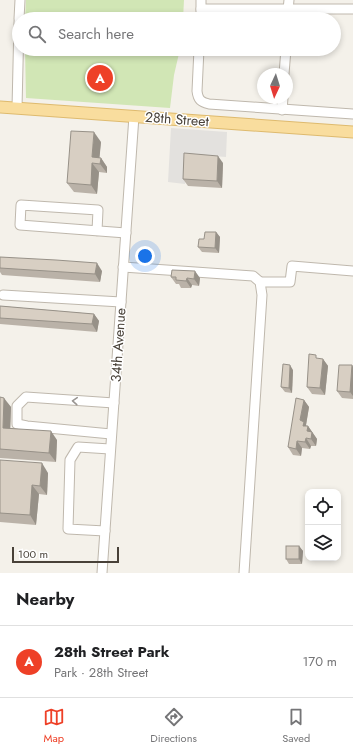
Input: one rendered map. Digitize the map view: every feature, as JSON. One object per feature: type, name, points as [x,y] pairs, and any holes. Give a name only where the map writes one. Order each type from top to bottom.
[{"type":"main road","name":"28th Street","points":[[0,107],[353,132]]},
{"type":"street","points":[[19,12],[20,0]]},
{"type":"street","points":[[201,10],[288,5],[353,10]]},
{"type":"street","points":[[17,108],[18,56]]},
{"type":"street","points":[[199,56],[197,91],[198,97],[202,102],[209,104],[282,110],[353,114]]},
{"type":"street","points":[[284,68],[285,56]]},
{"type":"street","points":[[282,104],[282,110]]},
{"type":"street","name":"34th Avenue","points":[[102,573],[134,116]]},
{"type":"street","points":[[97,231],[98,210],[21,205],[20,225],[126,234]]},
{"type":"street","points":[[123,267],[253,276],[260,282],[290,282],[292,266],[353,272]]},
{"type":"street","points":[[244,573],[262,295],[260,282]]},
{"type":"street","points":[[4,295],[121,302]]},
{"type":"street","points":[[112,434],[17,424],[17,406],[26,398],[114,403]]},
{"type":"street","points":[[105,531],[68,529],[70,460],[78,447],[110,449]]},
{"type":"green space","points":[[26,0],[184,0],[183,12],[25,12]]},
{"type":"green space","points":[[25,56],[178,56],[174,75],[170,108],[26,98]]},
{"type":"shaded area","points":[[171,128],[227,132],[226,157],[188,154],[185,184],[168,182]]},
{"type":"building","points":[[71,131],[94,132],[92,157],[101,158],[100,164],[92,163],[91,185],[67,183]]},
{"type":"building","points":[[184,153],[218,156],[217,181],[183,179]]},
{"type":"building","points":[[205,232],[216,232],[215,248],[198,247],[199,239],[204,239]]},
{"type":"building","points":[[0,257],[97,263],[95,274],[0,268]]},
{"type":"building","points":[[172,270],[195,271],[194,279],[187,278],[186,281],[176,280],[176,277],[171,277]]},
{"type":"building","points":[[0,306],[94,314],[92,324],[0,318]]},
{"type":"building","points":[[309,354],[316,355],[316,358],[323,359],[320,388],[307,387]]},
{"type":"building","points":[[283,364],[290,365],[289,388],[281,387]]},
{"type":"building","points":[[339,365],[352,365],[350,392],[337,391]]},
{"type":"building","points":[[0,397],[4,398],[3,428],[51,431],[49,453],[0,449]]},
{"type":"building","points":[[296,398],[304,400],[300,420],[304,422],[303,426],[308,426],[307,431],[312,432],[311,439],[306,438],[305,442],[297,441],[296,449],[288,447]]},
{"type":"building","points":[[0,460],[42,463],[40,486],[32,485],[30,515],[0,513]]},
{"type":"building","points":[[286,546],[299,546],[299,559],[286,559]]},
{"type":"place","name":"28th Street Park","points":[[100,78]]}]
